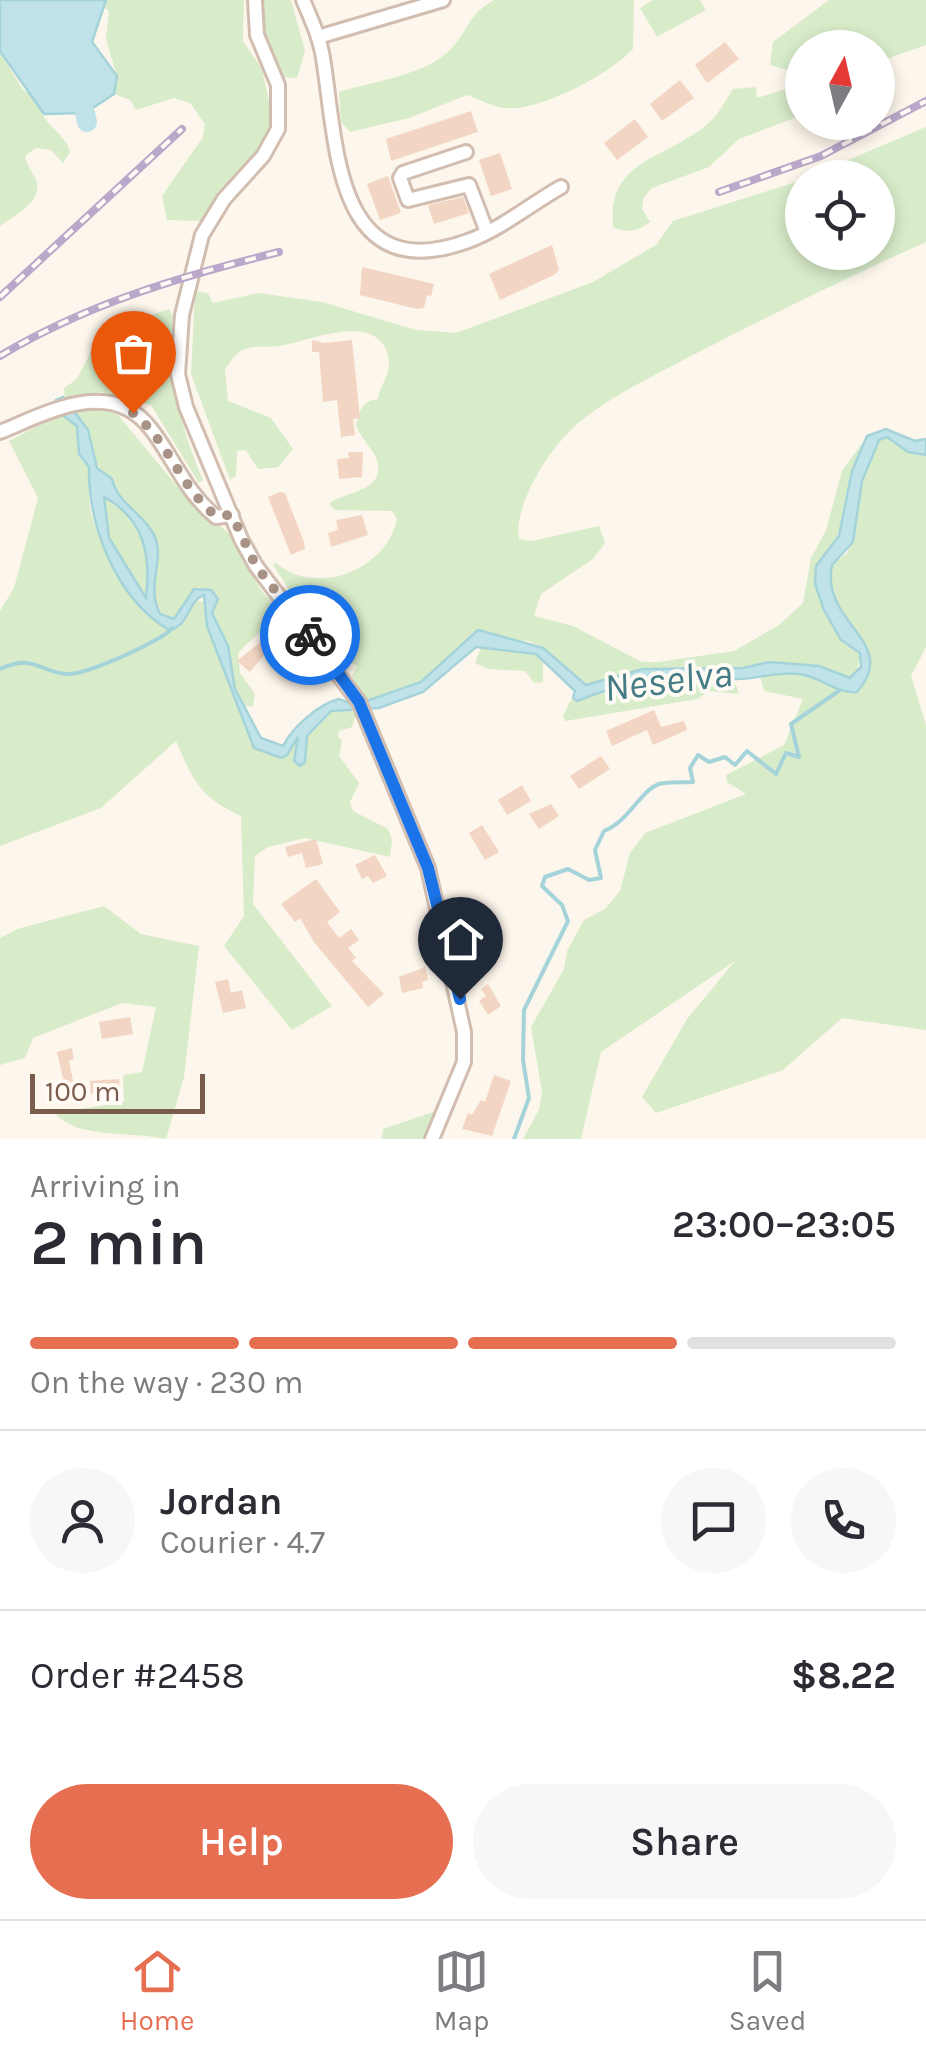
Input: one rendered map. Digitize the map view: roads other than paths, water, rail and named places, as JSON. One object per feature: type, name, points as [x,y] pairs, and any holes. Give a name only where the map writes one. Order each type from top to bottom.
[{"type":"street","points":[[254,0],[257,35],[278,85],[278,130],[263,156],[224,199],[202,234],[178,339],[178,374],[186,408],[256,566],[361,708],[428,868],[460,999],[464,1062],[432,1139]]},
{"type":"street","points":[[303,0],[318,37],[343,190],[354,215],[382,238],[404,247],[431,250],[486,232],[561,186]]},
{"type":"street","points":[[318,37],[443,0]]},
{"type":"street","points":[[466,152],[403,173],[400,178],[408,200],[469,185],[486,232]]},
{"type":"street","points":[[0,432],[72,403],[106,401],[133,413],[151,428],[169,462],[199,501],[216,516],[232,515]]},
{"type":"water","points":[[0,0],[106,0],[92,42],[117,76],[114,94],[85,113],[44,114],[0,51]]},
{"type":"water","points":[[63,397],[88,430],[97,468],[112,479],[120,495],[154,535],[158,554],[154,593],[160,614],[174,619],[194,589],[211,590],[218,599],[212,613],[228,646],[235,689],[261,738],[283,746],[306,718],[331,702],[339,699],[355,705],[421,682],[478,630],[543,648],[586,685],[643,669],[743,668],[769,662],[819,666],[850,678],[861,667],[860,653],[841,640],[824,610],[815,584],[816,566],[839,536],[852,471],[867,436],[886,429],[915,441],[926,439],[926,455],[908,452],[887,437],[879,440],[862,481],[853,542],[832,565],[831,585],[837,603],[870,659],[868,675],[857,692],[807,675],[783,674],[639,682],[577,701],[573,698],[575,691],[536,654],[476,647],[423,692],[379,708],[331,711],[307,736],[305,762],[300,766],[294,761],[298,737],[281,758],[254,748],[207,626],[204,595],[194,602],[181,624],[169,630],[150,616],[120,579],[108,558],[93,512],[89,467],[79,454],[77,426],[61,414],[56,400]],"holes":[[[104,497],[118,506],[137,528],[146,553],[146,598],[109,538]]]},
{"type":"waterway","name":"Neselva","points":[[85,113],[87,122]]},
{"type":"waterway","points":[[0,669],[28,663],[57,673],[76,673],[140,648],[172,628]]},
{"type":"waterway","points":[[514,1139],[529,1098],[523,1060],[524,1010],[568,921],[562,905],[542,886],[545,877],[568,869],[589,880],[601,878],[595,850],[604,831],[659,784],[693,782],[690,768],[698,755],[709,762],[725,757],[735,765],[747,751],[776,774],[786,753],[799,757],[791,724],[840,690]]},
{"type":"railway","points":[[719,192],[821,156],[926,101]]},
{"type":"railway","points":[[0,297],[182,129]]},
{"type":"railway","points":[[0,356],[100,307],[279,252]]}]
